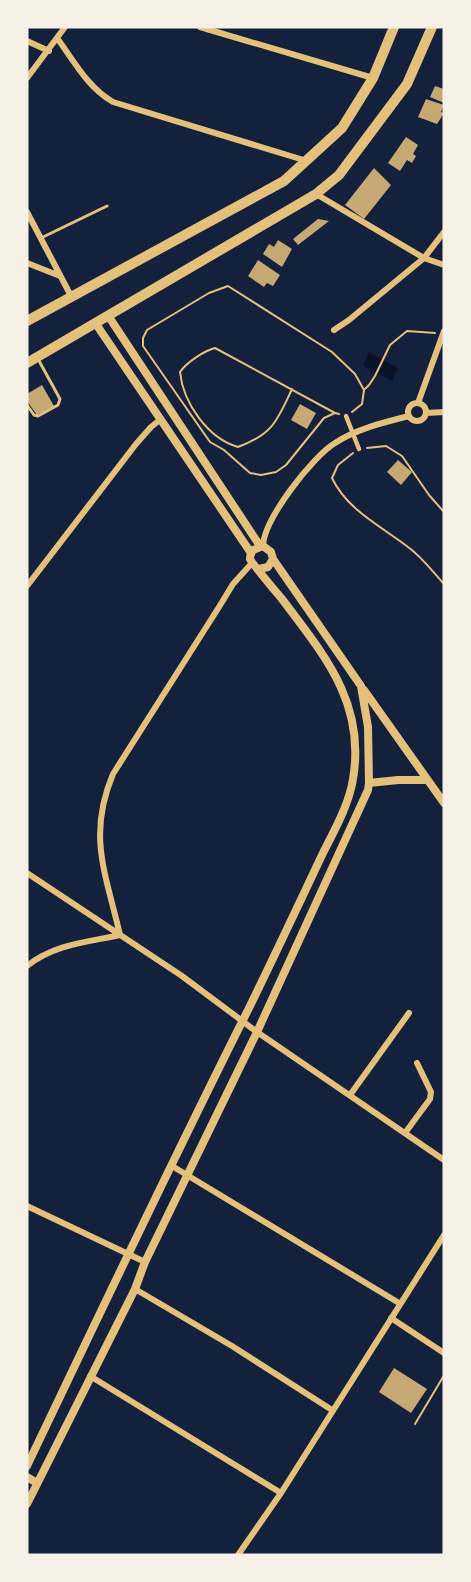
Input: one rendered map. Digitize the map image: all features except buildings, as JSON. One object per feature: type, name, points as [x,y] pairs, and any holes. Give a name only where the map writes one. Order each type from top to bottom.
[{"type":"main road","points":[[27,321],[284,181],[342,128],[373,78],[394,27]]},
{"type":"main road","points":[[32,361],[316,194],[339,175],[407,84],[432,27]]},
{"type":"street","points":[[27,78],[65,27]]},
{"type":"street","points":[[200,27],[373,78]]},
{"type":"street","points":[[57,38],[89,83],[101,95],[113,102],[308,161]]},
{"type":"street","points":[[27,41],[49,51]]},
{"type":"street","points":[[316,194],[424,258],[444,265]]},
{"type":"street","points":[[27,212],[71,296]]},
{"type":"street","points":[[334,330],[424,258],[444,232]]},
{"type":"street","points":[[27,263],[61,276]]},
{"type":"street","points":[[109,317],[261,546],[271,552],[273,559],[444,803]]},
{"type":"street","points":[[27,1466],[337,823],[353,781],[356,738],[347,699],[337,678],[318,648],[255,566],[251,553],[96,324]]},
{"type":"street","points":[[409,416],[410,407],[418,403],[443,333]]},
{"type":"street","points":[[409,416],[419,421],[424,418],[425,408],[418,403]]},
{"type":"street","points":[[426,414],[444,412]]},
{"type":"street","points":[[346,416],[359,449]]},
{"type":"street","points":[[251,553],[261,546],[265,531],[288,494],[308,468],[336,442],[353,434],[409,416]]},
{"type":"street","points":[[27,586],[136,444],[161,419]]},
{"type":"street","points":[[255,566],[268,567],[273,559]]},
{"type":"street","points":[[120,935],[99,845],[100,822],[107,788],[113,774],[224,599],[255,566]]},
{"type":"street","points":[[27,1504],[135,1289],[145,1262],[257,1032],[360,808],[369,783],[368,727],[361,686]]},
{"type":"street","points":[[369,783],[427,780]]},
{"type":"street","points":[[346,803],[351,810],[360,808]]},
{"type":"street","points":[[337,823],[344,823],[350,832]]},
{"type":"street","points":[[27,873],[182,976],[257,1032],[444,1160]]},
{"type":"street","points":[[27,966],[45,954],[75,943],[120,935]]},
{"type":"street","points":[[27,956],[34,960]]},
{"type":"street","points":[[350,1095],[409,1013]]},
{"type":"street","points":[[405,1133],[430,1099],[431,1092],[417,1063]]},
{"type":"street","points":[[172,1166],[399,1304]]},
{"type":"street","points":[[27,1206],[145,1262]]},
{"type":"street","points":[[238,1555],[281,1492],[444,1234]]},
{"type":"street","points":[[135,1289],[232,1346],[332,1410]]},
{"type":"street","points":[[391,1318],[444,1353]]},
{"type":"street","points":[[90,1376],[281,1492]]},
{"type":"street","points":[[27,1477],[38,1483]]},
{"type":"lane","points":[[41,238],[106,206]]},
{"type":"lane","points":[[27,405],[34,415],[38,416],[58,405],[60,399],[32,361]]},
{"type":"path","points":[[292,389],[279,417],[266,434],[238,447],[228,444],[206,426],[182,389],[180,372],[186,364],[196,360],[204,351],[215,348],[292,389],[334,413],[346,416],[362,404],[364,390],[355,374],[332,352],[228,286],[209,293],[147,330],[143,338],[143,346],[210,442],[224,450],[250,473],[261,475],[276,472],[286,465],[324,418],[334,413]]},
{"type":"path","points":[[364,390],[375,376],[390,345],[407,331],[443,333]]},
{"type":"path","points":[[224,450],[228,444]]},
{"type":"path","points":[[444,512],[429,495],[402,456],[386,446],[359,449],[338,465],[332,478],[338,492],[381,528],[410,547],[444,584]]},
{"type":"path","points":[[415,1424],[443,1377]]},
{"type":"water","points":[[369,352],[398,368],[392,381],[363,366]]}]
